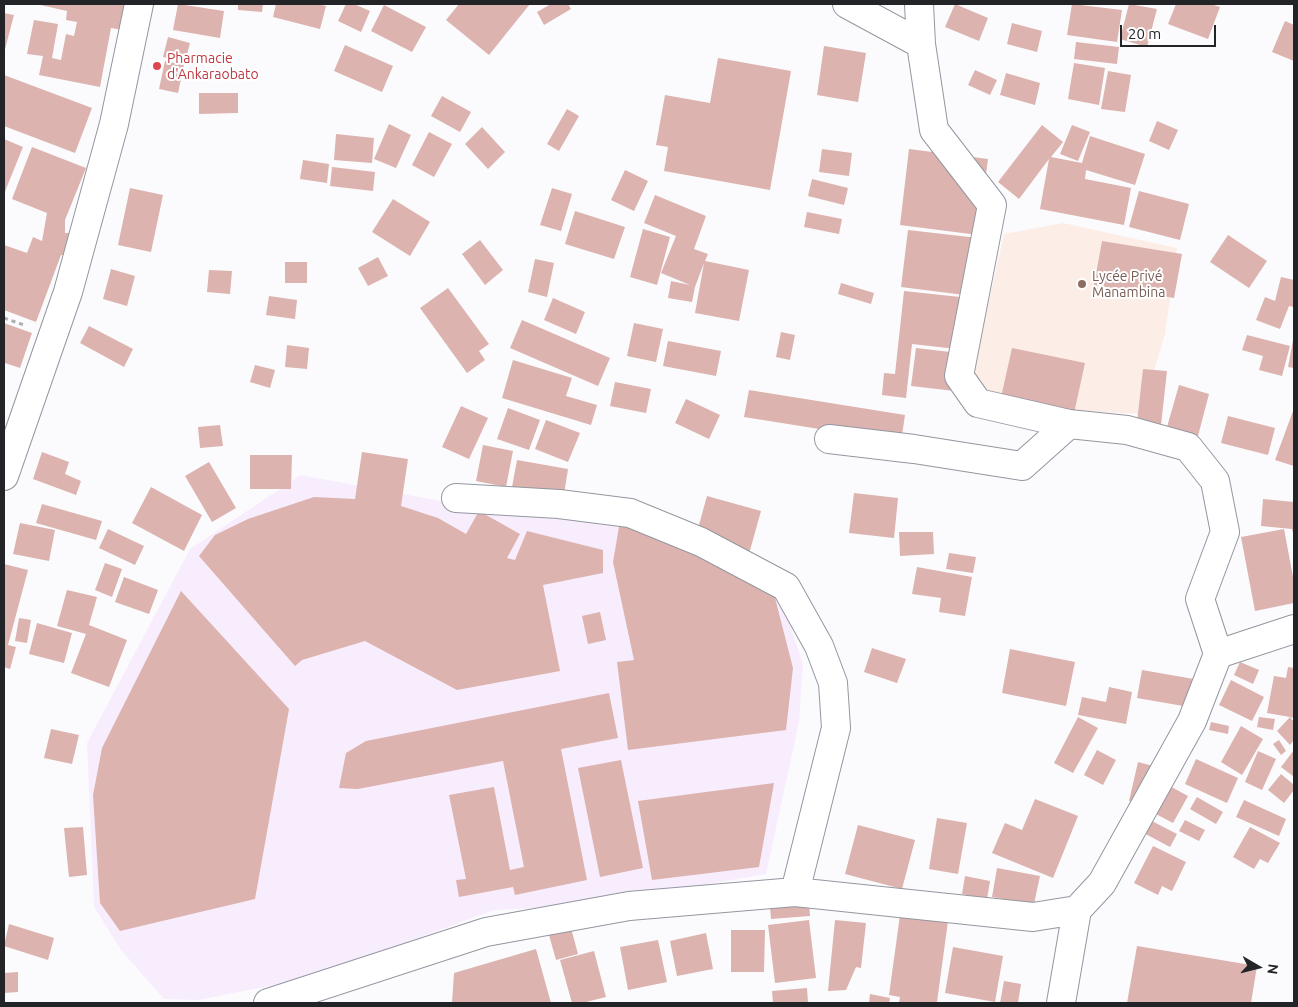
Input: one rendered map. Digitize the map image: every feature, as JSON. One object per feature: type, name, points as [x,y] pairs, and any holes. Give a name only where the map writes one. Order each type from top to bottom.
[{"type":"street","points":[[4,476],[68,292],[114,124],[140,4]]},
{"type":"street","points":[[847,4],[921,44]]},
{"type":"street","points":[[919,4],[921,44],[934,130],[992,205],[959,376],[978,403],[1070,424],[1127,430],[1188,447],[1216,481],[1225,532],[1200,599],[1218,654],[1187,729],[1102,883],[1077,910],[1062,1003]]},
{"type":"street","points":[[830,439],[914,449],[1022,466],[1070,424]]},
{"type":"street","points":[[456,498],[559,504],[630,512],[702,542],[786,587],[819,646],[833,684],[836,728],[795,892]]},
{"type":"street","points":[[1218,654],[1294,629]]},
{"type":"street","points":[[268,1003],[486,932],[629,906],[795,892],[1033,917],[1077,910]]},
{"type":"shaded area","name":"Lycée Privé Manambina","points":[[1063,223],[1177,248],[1165,334],[1141,414],[1064,410],[982,389],[972,376],[1004,234]]},
{"type":"shaded area","points":[[301,475],[446,502],[621,516],[776,584],[803,664],[799,722],[766,874],[582,906],[494,910],[310,978],[198,1000],[164,999],[121,950],[94,907],[87,743],[190,549]]},
{"type":"building","points":[[36,4],[127,4],[122,30],[111,28],[100,87],[39,75],[43,56],[27,54],[34,20],[58,24],[52,58],[61,60],[66,34],[74,36],[77,22],[66,20],[67,11]]},
{"type":"building","points":[[178,4],[224,11],[220,38],[173,30]]},
{"type":"building","points":[[238,4],[263,4],[262,12],[238,10]]},
{"type":"building","points":[[276,4],[317,4],[326,6],[320,29],[273,17]]},
{"type":"building","points":[[346,4],[354,4],[370,11],[361,32],[338,21]]},
{"type":"building","points":[[459,4],[530,4],[489,55],[446,20]]},
{"type":"building","points":[[551,4],[568,4],[571,9],[544,25],[537,12]]},
{"type":"building","points":[[955,4],[988,18],[979,41],[945,27]]},
{"type":"building","points":[[1072,4],[1122,10],[1117,42],[1067,35]]},
{"type":"building","points":[[1129,4],[1157,9],[1147,47],[1120,39]]},
{"type":"building","points":[[1176,4],[1211,4],[1220,7],[1208,39],[1168,24]]},
{"type":"building","points":[[384,5],[426,27],[412,52],[371,31]]},
{"type":"building","points":[[4,13],[14,15],[4,53]]},
{"type":"building","points":[[1285,21],[1294,25],[1294,61],[1272,52]]},
{"type":"building","points":[[1012,23],[1042,31],[1037,52],[1007,44]]},
{"type":"building","points":[[168,37],[190,43],[185,62],[163,57]]},
{"type":"building","points":[[1076,42],[1119,47],[1117,64],[1074,59]]},
{"type":"building","points":[[345,45],[393,66],[382,92],[334,71]]},
{"type":"building","points":[[824,46],[866,53],[858,102],[817,95]]},
{"type":"building","points":[[718,58],[791,71],[770,190],[664,171],[668,147],[656,145],[665,95],[710,103]]},
{"type":"building","points":[[165,61],[184,65],[178,93],[159,89]]},
{"type":"building","points":[[1074,63],[1105,68],[1099,105],[1068,99]]},
{"type":"building","points":[[975,70],[997,80],[990,95],[968,85]]},
{"type":"building","points":[[1108,71],[1131,75],[1125,112],[1101,109]]},
{"type":"building","points":[[1006,73],[1040,83],[1035,105],[1000,95]]},
{"type":"building","points":[[4,75],[92,108],[75,153],[4,126]]},
{"type":"building","points":[[199,93],[238,93],[238,113],[199,114]]},
{"type":"building","points":[[442,96],[471,112],[460,132],[431,116]]},
{"type":"building","points":[[567,109],[579,116],[559,151],[547,144]]},
{"type":"building","points":[[1157,121],[1178,130],[1169,150],[1149,141]]},
{"type":"building","points":[[389,124],[411,135],[396,168],[374,159]]},
{"type":"building","points":[[1042,125],[1063,142],[1051,157],[1082,163],[1090,136],[1145,154],[1135,185],[1086,170],[1085,179],[1131,188],[1124,225],[1040,209],[1049,159],[1019,199],[998,182]]},
{"type":"building","points":[[1072,125],[1090,132],[1078,161],[1060,154]]},
{"type":"building","points":[[482,127],[505,152],[488,169],[465,144]]},
{"type":"building","points":[[429,132],[452,144],[434,177],[412,165]]},
{"type":"building","points":[[336,134],[374,138],[372,163],[334,160]]},
{"type":"building","points":[[4,139],[23,147],[4,194]]},
{"type":"building","points":[[32,147],[86,168],[65,220],[65,233],[82,233],[82,256],[61,255],[36,322],[4,310],[4,245],[27,253],[33,237],[42,241],[47,213],[12,199]]},
{"type":"building","points":[[822,149],[852,153],[849,176],[819,172]]},
{"type":"building","points":[[909,149],[988,159],[978,235],[900,225]]},
{"type":"building","points":[[303,160],[329,164],[327,183],[300,179]]},
{"type":"building","points":[[332,167],[375,172],[373,191],[330,186]]},
{"type":"building","points":[[625,170],[648,181],[634,211],[611,200]]},
{"type":"building","points":[[812,179],[848,188],[844,205],[808,196]]},
{"type":"building","points":[[130,188],[163,195],[151,252],[118,245]]},
{"type":"building","points":[[552,188],[572,194],[561,231],[540,225]]},
{"type":"building","points":[[1139,191],[1189,204],[1180,240],[1129,227]]},
{"type":"building","points":[[655,195],[706,216],[694,249],[708,254],[705,261],[749,270],[739,321],[695,313],[704,263],[695,287],[692,302],[668,298],[671,281],[690,285],[661,273],[676,236],[644,223]]},
{"type":"building","points":[[393,199],[430,222],[410,256],[372,232]]},
{"type":"building","points":[[575,211],[625,227],[614,259],[565,244]]},
{"type":"building","points":[[807,212],[842,219],[839,234],[804,227]]},
{"type":"building","points":[[643,229],[670,237],[657,285],[630,277]]},
{"type":"building","points":[[908,230],[987,239],[980,297],[901,287]]},
{"type":"building","points":[[1228,235],[1267,261],[1249,288],[1210,262]]},
{"type":"building","points":[[480,240],[503,270],[485,285],[462,254]]},
{"type":"building","points":[[1102,241],[1182,254],[1174,298],[1094,285]]},
{"type":"building","points":[[378,257],[388,276],[368,286],[358,268]]},
{"type":"building","points":[[535,259],[554,263],[547,297],[528,292]]},
{"type":"building","points":[[285,262],[307,262],[307,283],[285,283]]},
{"type":"building","points":[[111,269],[135,276],[127,306],[103,299]]},
{"type":"building","points":[[209,270],[232,271],[230,294],[207,292]]},
{"type":"building","points":[[1281,277],[1294,280],[1294,307],[1289,306],[1280,329],[1256,320],[1265,297],[1275,301]]},
{"type":"building","points":[[841,283],[874,293],[871,304],[838,294]]},
{"type":"building","points":[[448,288],[489,344],[479,351],[485,360],[467,373],[420,308]]},
{"type":"building","points":[[904,291],[979,299],[974,351],[912,344],[906,398],[882,395],[884,373],[895,374]]},
{"type":"building","points":[[269,296],[297,300],[295,319],[266,315]]},
{"type":"building","points":[[553,298],[585,312],[576,334],[544,320]]},
{"type":"building","points":[[522,320],[610,358],[598,386],[510,348]]},
{"type":"building","points":[[4,323],[32,333],[20,368],[5,363],[4,367]]},
{"type":"building","points":[[634,323],[663,329],[656,362],[627,356]]},
{"type":"building","points":[[89,326],[133,349],[124,367],[80,343]]},
{"type":"building","points":[[781,332],[795,335],[790,360],[776,357]]},
{"type":"building","points":[[1247,335],[1290,346],[1282,376],[1259,370],[1263,356],[1242,350]]},
{"type":"building","points":[[1294,340],[1294,368],[1288,367]]},
{"type":"building","points":[[668,341],[721,351],[716,376],[663,366]]},
{"type":"building","points":[[287,345],[309,348],[307,369],[285,367]]},
{"type":"building","points":[[916,348],[976,355],[972,393],[911,386]]},
{"type":"building","points":[[1012,348],[1085,363],[1073,418],[1000,402]]},
{"type":"building","points":[[513,360],[572,378],[566,396],[597,405],[591,425],[502,398]]},
{"type":"building","points":[[255,365],[275,370],[270,388],[250,382]]},
{"type":"building","points":[[1143,369],[1167,371],[1161,425],[1137,422]]},
{"type":"building","points":[[615,382],[651,389],[646,413],[610,406]]},
{"type":"building","points":[[1179,385],[1209,394],[1198,436],[1167,427]]},
{"type":"building","points":[[749,390],[905,415],[901,442],[744,417]]},
{"type":"building","points":[[686,399],[720,415],[709,439],[675,423]]},
{"type":"building","points":[[461,406],[488,418],[469,459],[442,447]]},
{"type":"building","points":[[508,408],[540,420],[529,450],[497,439]]},
{"type":"building","points":[[1294,412],[1294,466],[1275,460]]},
{"type":"building","points":[[1228,416],[1275,428],[1268,455],[1221,443]]},
{"type":"building","points":[[546,420],[580,433],[568,462],[535,449]]},
{"type":"building","points":[[220,425],[223,446],[200,448],[198,427]]},
{"type":"building","points":[[483,445],[513,451],[506,487],[476,481]]},
{"type":"building","points":[[42,452],[69,462],[65,474],[81,481],[76,495],[33,479]]},
{"type":"building","points":[[362,452],[408,459],[401,506],[438,518],[466,534],[479,511],[520,534],[507,558],[515,560],[527,531],[603,550],[603,573],[543,585],[560,671],[457,690],[365,641],[302,660],[295,666],[199,556],[215,535],[248,519],[314,497],[355,499]]},
{"type":"building","points":[[250,455],[292,455],[291,489],[250,489]]},
{"type":"building","points":[[517,460],[568,469],[562,507],[510,498]]},
{"type":"building","points":[[209,462],[236,508],[212,522],[185,476]]},
{"type":"building","points":[[151,487],[202,515],[184,551],[132,523]]},
{"type":"building","points":[[854,493],[898,498],[894,538],[849,533]]},
{"type":"building","points":[[707,496],[761,511],[749,554],[695,539]]},
{"type":"building","points":[[1263,499],[1294,502],[1294,537],[1292,529],[1261,526]]},
{"type":"building","points":[[42,504],[102,521],[96,540],[36,523]]},
{"type":"building","points":[[620,521],[664,535],[773,590],[793,668],[786,730],[628,750],[617,662],[634,660],[613,562]]},
{"type":"building","points":[[20,523],[55,530],[49,561],[13,554]]},
{"type":"building","points":[[108,529],[144,546],[135,565],[99,548]]},
{"type":"building","points":[[1284,529],[1294,582],[1294,603],[1255,611],[1241,537]]},
{"type":"building","points":[[899,532],[933,532],[934,554],[900,556]]},
{"type":"building","points":[[949,553],[976,557],[973,573],[946,569]]},
{"type":"building","points":[[105,563],[122,569],[112,597],[95,590]]},
{"type":"building","points":[[4,564],[28,570],[8,645],[16,647],[10,669],[4,667]]},
{"type":"building","points":[[917,567],[972,577],[965,616],[939,612],[941,598],[912,594]]},
{"type":"building","points":[[124,577],[158,590],[149,614],[115,602]]},
{"type":"building","points":[[67,590],[97,597],[89,625],[127,640],[109,687],[71,673],[86,634],[57,626]]},
{"type":"building","points":[[181,591],[289,709],[255,899],[120,931],[100,903],[93,795],[102,748]]},
{"type":"building","points":[[600,612],[606,640],[588,644],[582,616]]},
{"type":"building","points":[[19,618],[31,620],[27,643],[15,641]]},
{"type":"building","points":[[37,623],[72,633],[64,663],[29,654]]},
{"type":"building","points":[[872,648],[906,659],[897,683],[864,672]]},
{"type":"building","points":[[1010,649],[1075,662],[1066,706],[1002,693]]},
{"type":"building","points":[[1240,662],[1259,670],[1253,684],[1234,675]]},
{"type":"building","points":[[1288,667],[1294,668],[1294,718],[1267,713],[1274,676],[1286,678]]},
{"type":"building","points":[[1142,670],[1194,679],[1189,707],[1137,698]]},
{"type":"building","points":[[1231,680],[1264,697],[1252,721],[1219,705]]},
{"type":"building","points":[[1109,687],[1132,692],[1126,724],[1078,715],[1082,697],[1106,702]]},
{"type":"building","points":[[609,693],[618,738],[561,749],[587,880],[515,895],[513,887],[459,897],[456,880],[466,879],[449,795],[494,787],[510,870],[524,867],[503,761],[358,789],[339,788],[346,753],[366,741]]},
{"type":"building","points":[[1078,717],[1098,728],[1073,773],[1054,763]]},
{"type":"building","points":[[1259,717],[1275,719],[1273,730],[1257,727]]},
{"type":"building","points":[[1290,717],[1294,722],[1294,740],[1290,745],[1277,731]]},
{"type":"building","points":[[1211,722],[1229,726],[1228,734],[1209,730]]},
{"type":"building","points":[[1241,726],[1263,739],[1242,775],[1221,762]]},
{"type":"building","points":[[51,729],[79,735],[72,764],[44,758]]},
{"type":"building","points":[[1279,740],[1286,751],[1281,755],[1273,744]]},
{"type":"building","points":[[1097,750],[1116,760],[1103,785],[1084,775]]},
{"type":"building","points":[[1294,750],[1294,777],[1281,767]]},
{"type":"building","points":[[1258,751],[1276,759],[1262,790],[1245,782]]},
{"type":"building","points":[[1196,759],[1238,778],[1227,803],[1185,784]]},
{"type":"building","points":[[621,760],[643,868],[600,877],[578,768]]},
{"type":"building","points":[[1138,762],[1157,767],[1149,805],[1129,801]]},
{"type":"building","points":[[1281,774],[1294,785],[1294,790],[1284,803],[1268,790]]},
{"type":"building","points":[[774,783],[759,867],[652,880],[638,801]]},
{"type":"building","points":[[1166,784],[1188,796],[1173,823],[1152,812]]},
{"type":"building","points":[[1197,797],[1223,812],[1216,824],[1190,809]]},
{"type":"building","points":[[1035,799],[1078,816],[1053,878],[992,853],[1005,823],[1022,830]]},
{"type":"building","points":[[1244,800],[1286,819],[1279,836],[1236,817]]},
{"type":"building","points":[[937,818],[967,823],[958,874],[929,869]]},
{"type":"building","points":[[1146,818],[1177,834],[1170,847],[1140,831]]},
{"type":"building","points":[[1185,820],[1205,830],[1199,841],[1179,831]]},
{"type":"building","points":[[858,825],[915,840],[902,889],[845,874]]},
{"type":"building","points":[[83,827],[87,875],[69,877],[64,828]]},
{"type":"building","points":[[1250,827],[1280,843],[1268,863],[1260,859],[1254,869],[1233,857]]},
{"type":"building","points":[[1153,846],[1186,862],[1172,891],[1162,886],[1158,895],[1134,883]]},
{"type":"building","points":[[997,868],[1040,876],[1034,904],[992,897]]},
{"type":"building","points":[[965,876],[990,881],[987,899],[962,894]]},
{"type":"building","points":[[809,904],[810,916],[771,919],[770,907]]},
{"type":"building","points":[[900,915],[948,921],[937,1002],[899,1003],[900,997],[889,995]]},
{"type":"building","points":[[809,920],[816,978],[775,983],[768,925]]},
{"type":"building","points":[[835,920],[866,923],[861,968],[856,967],[846,990],[828,991]]},
{"type":"building","points":[[9,924],[54,938],[48,960],[4,946]]},
{"type":"building","points":[[571,928],[578,954],[556,960],[549,935]]},
{"type":"building","points":[[731,930],[765,930],[764,972],[731,972]]},
{"type":"building","points":[[706,933],[713,969],[677,976],[670,941]]},
{"type":"building","points":[[658,940],[667,982],[628,990],[620,947]]},
{"type":"building","points":[[1137,946],[1257,966],[1251,1003],[1127,1003]]},
{"type":"building","points":[[953,947],[1003,956],[995,1002],[945,993]]},
{"type":"building","points":[[536,949],[551,1003],[452,1003],[454,973]]},
{"type":"building","points":[[594,951],[606,997],[582,1003],[572,1003],[560,960]]},
{"type":"building","points":[[18,972],[18,992],[4,993],[4,973]]},
{"type":"building","points":[[1004,981],[1021,984],[1018,1003],[1000,1003]]},
{"type":"building","points":[[807,988],[808,1003],[773,1003],[772,991]]},
{"type":"building","points":[[870,994],[890,998],[889,1003],[869,1003]]},
{"type":"place","name":"Pharmacie d'Ankaraobato","points":[[157,66]]},
{"type":"place","name":"Lycée Privé Manambina","points":[[1082,284]]}]
